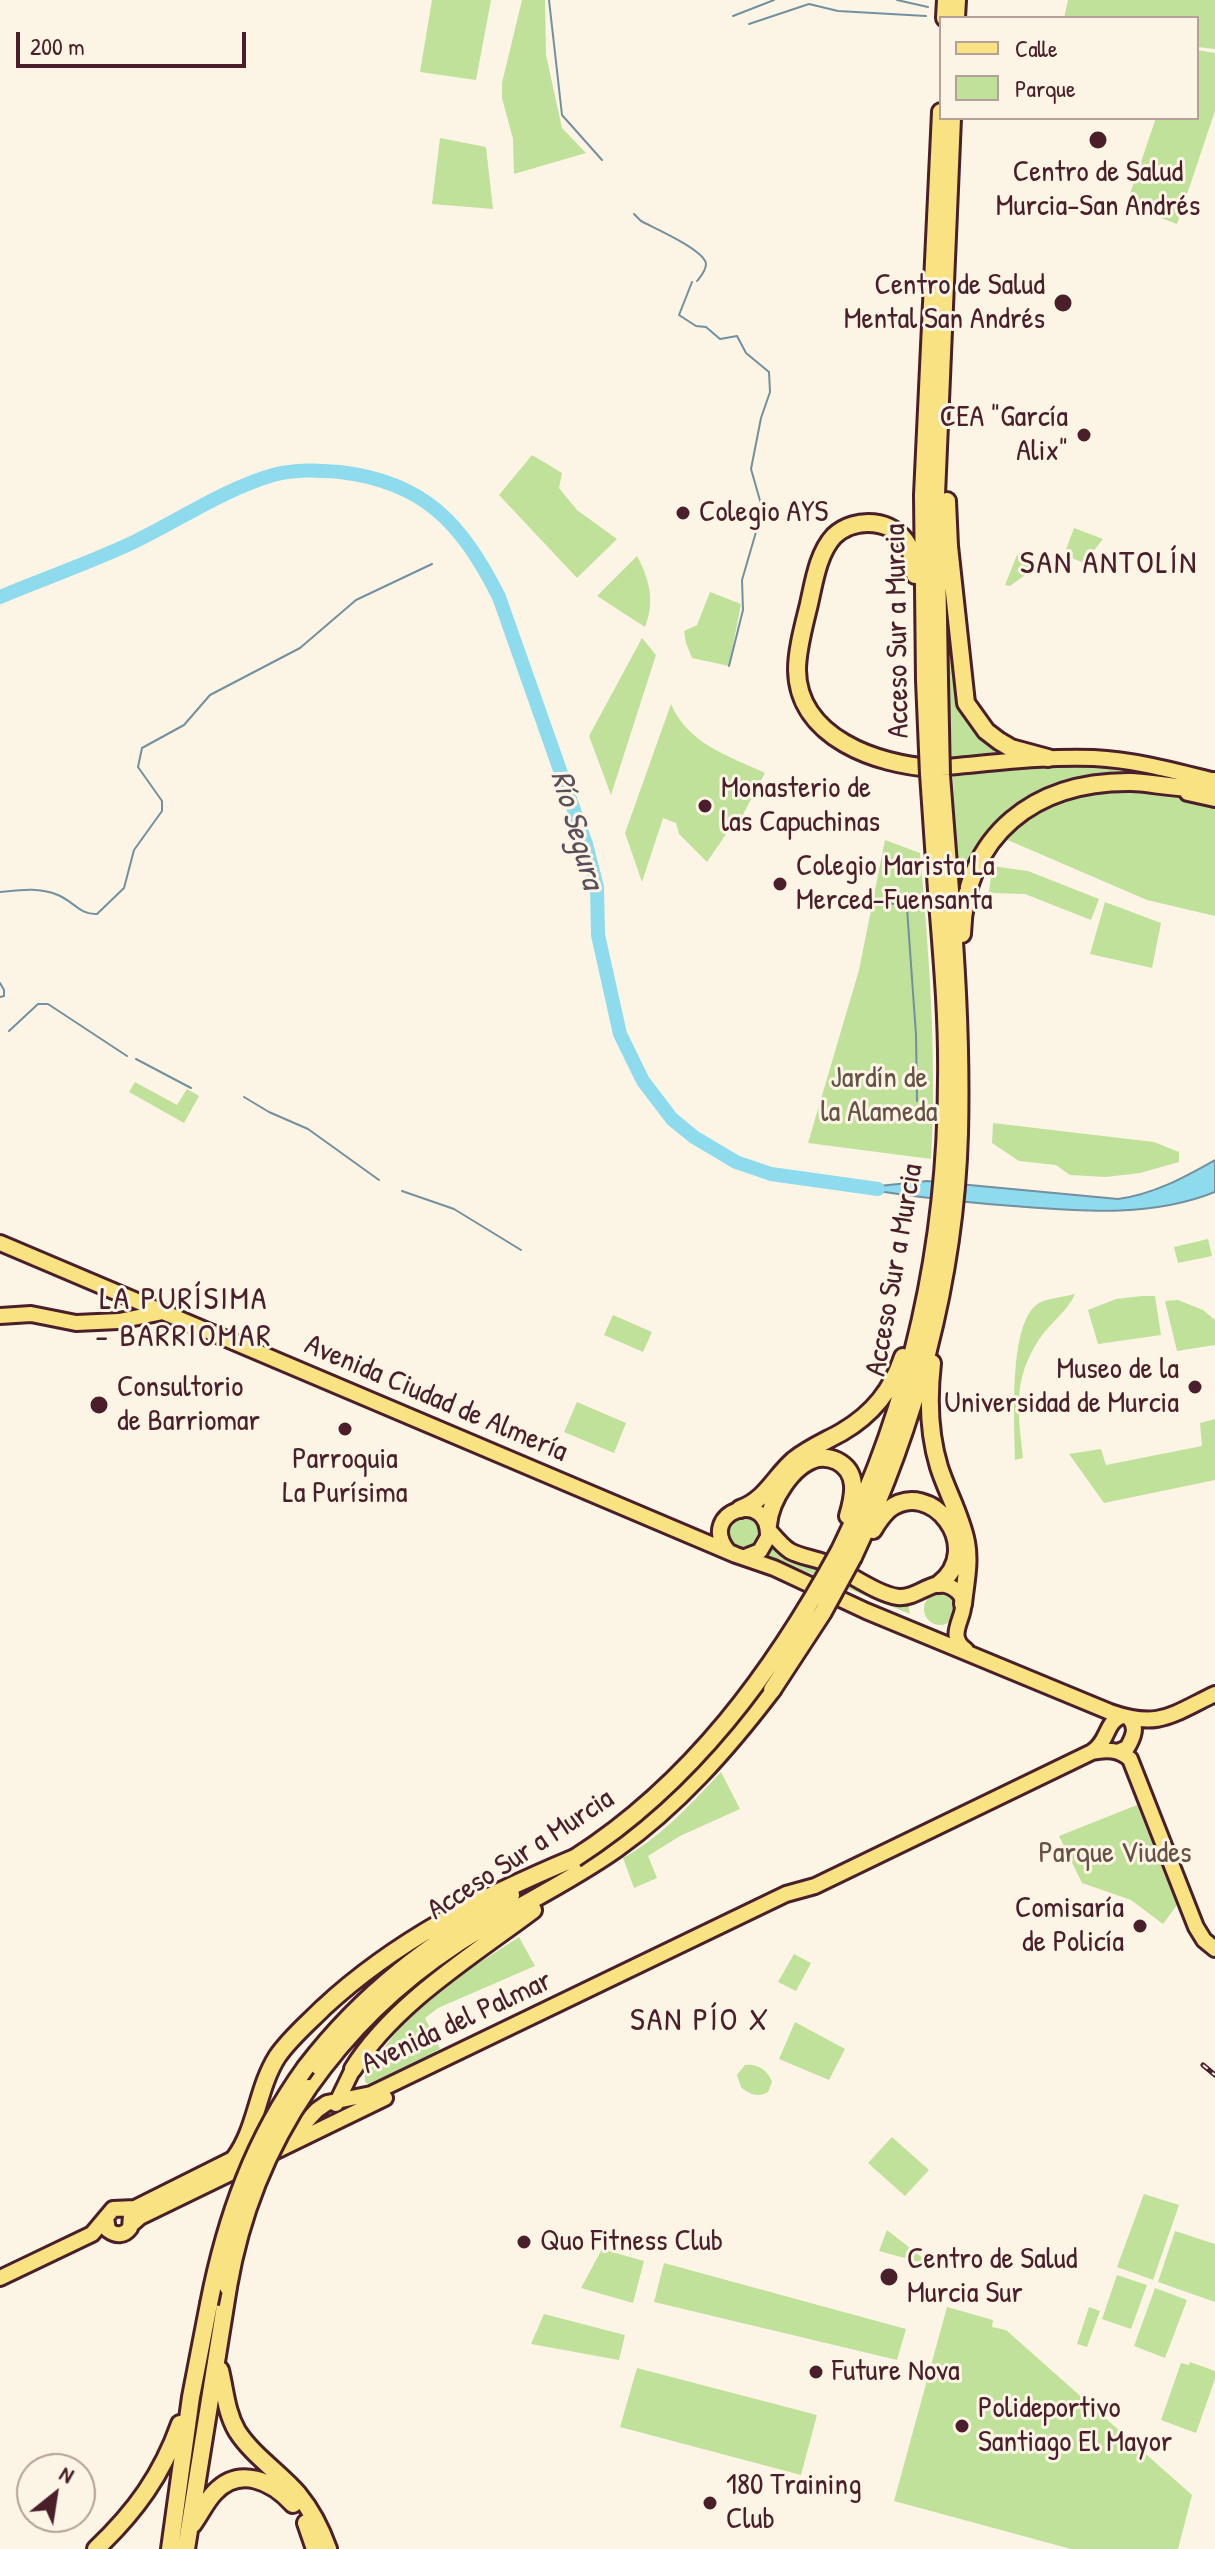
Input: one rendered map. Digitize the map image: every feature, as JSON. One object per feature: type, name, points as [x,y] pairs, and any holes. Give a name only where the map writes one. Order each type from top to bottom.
[{"type":"highway","name":"Acceso Sur a Murcia","points":[[186,2549],[228,2287],[239,2237],[253,2194],[278,2138],[308,2088],[362,2021],[416,1972],[578,1865],[679,1775],[719,1732],[846,1554],[897,1412],[941,1249],[952,1135],[959,1006],[944,890],[941,775],[932,680],[923,495],[941,120]]},
{"type":"highway","name":"Acceso Sur a Murcia","points":[[932,680],[936,495],[952,120]]},
{"type":"highway","points":[[943,347],[949,546],[966,703],[986,731],[1003,744],[1048,758]]},
{"type":"highway","points":[[932,680],[909,546],[899,534],[878,524],[863,523],[842,529],[824,552],[808,609],[797,673],[805,701],[820,723],[847,745],[874,757],[933,768]]},
{"type":"highway","points":[[1003,744],[1012,762]]},
{"type":"highway","points":[[952,1135],[964,967],[963,917],[971,876],[981,855],[1019,814],[1068,791],[1103,783],[1139,782],[1190,788],[1210,785],[1215,781]]},
{"type":"highway","points":[[1139,782],[1215,798]]},
{"type":"highway","points":[[740,1509],[760,1499],[798,1457],[858,1422],[888,1391],[902,1361],[921,1287],[941,1249]]},
{"type":"highway","points":[[941,1249],[929,1407],[938,1465],[966,1541],[963,1604]]},
{"type":"highway","points":[[768,1527],[770,1509],[776,1497],[800,1468],[816,1459],[832,1459],[849,1471],[854,1483],[846,1554]]},
{"type":"highway","points":[[846,1554],[888,1511],[903,1503],[924,1504],[945,1516],[957,1545],[954,1566],[939,1584]]},
{"type":"highway","name":"Acceso Sur a Murcia","points":[[170,2549],[191,2397],[222,2241],[246,2172],[270,2123],[306,2067],[352,2012],[407,1963],[470,1920],[578,1865]]},
{"type":"highway","points":[[353,2069],[385,2030],[432,1985],[578,1865]]},
{"type":"highway","points":[[242,2156],[263,2084],[277,2058],[341,1991],[379,1961],[434,1925],[508,1886],[578,1865]]},
{"type":"highway","points":[[218,2359],[228,2408],[237,2431],[255,2454],[307,2505],[328,2549]]},
{"type":"highway","points":[[96,2549],[132,2513],[156,2479],[191,2397]]},
{"type":"highway","points":[[190,2528],[222,2486],[236,2479],[253,2478],[276,2488],[295,2507],[307,2524],[315,2549]]},
{"type":"main road","points":[[933,768],[1048,758],[1122,761],[1215,781]]},
{"type":"main road","name":"Avenida Ciudad de Almería","points":[[0,1243],[728,1551]]},
{"type":"main road","points":[[92,1282],[95,1275],[129,1290],[138,1301]]},
{"type":"main road","points":[[112,1291],[122,1300],[125,1309],[119,1321]]},
{"type":"main road","points":[[0,1316],[31,1314],[70,1323],[119,1321],[163,1312]]},
{"type":"main road","points":[[958,1625],[950,1631],[935,1633],[911,1619],[728,1551],[721,1537],[723,1522],[730,1513],[750,1509],[759,1513],[792,1551],[828,1564],[891,1595],[915,1596],[929,1586],[939,1584],[955,1590],[963,1604],[963,1614],[955,1633],[957,1644],[970,1653]]},
{"type":"main road","name":"Avenida Ciudad de Almería","points":[[674,1528],[703,1532],[723,1522]]},
{"type":"main road","points":[[745,1557],[763,1549],[768,1527]]},
{"type":"main road","points":[[804,1581],[866,1611],[1133,1724],[1134,1732],[1127,1748],[1112,1747]]},
{"type":"main road","points":[[1121,1719],[1162,1719],[1215,1694]]},
{"type":"main road","points":[[1112,1747],[1121,1719]]},
{"type":"main road","name":"Avenida del Palmar","points":[[132,2224],[242,2156],[302,2138],[790,1903],[815,1886],[1102,1745],[1112,1747]]},
{"type":"main road","points":[[1112,1747],[1131,1761],[1192,1919],[1201,1936],[1215,1949]]},
{"type":"main road","name":"Avenida del Palmar","points":[[125,2209],[135,2208],[300,2127],[319,2109],[338,2100],[368,2095],[786,1894],[815,1886]]},
{"type":"main road","points":[[353,2069],[353,2083],[368,2095]]},
{"type":"main road","points":[[302,2138],[328,2115],[353,2069]]},
{"type":"main road","points":[[0,2278],[92,2234],[124,2234],[132,2224],[131,2215],[125,2209],[113,2209],[92,2234]]},
{"type":"main road","points":[[106,2218],[107,2227],[113,2233]]},
{"type":"green space","points":[[432,0],[491,0],[476,80],[420,72]]},
{"type":"green space","points":[[522,0],[545,0],[546,55],[562,128],[586,153],[514,174],[513,139],[502,98],[502,83]]},
{"type":"green space","points":[[1068,0],[1215,0],[1215,49],[1199,47],[1199,16],[1064,16]]},
{"type":"green space","points":[[1199,50],[1215,53],[1215,111],[1177,224],[1126,205],[1155,120],[1199,120]]},
{"type":"green space","points":[[440,138],[486,147],[493,209],[432,204]]},
{"type":"green space","points":[[532,455],[562,473],[559,488],[577,510],[617,539],[577,578],[499,495]]},
{"type":"green space","points":[[1074,528],[1103,539],[1084,563],[1064,555]]},
{"type":"green space","points":[[1017,555],[1038,562],[1036,567],[1010,586],[1005,585]]},
{"type":"green space","points":[[637,556],[650,591],[650,609],[645,627],[597,596]]},
{"type":"green space","points":[[944,567],[975,727],[999,751],[1005,767],[1100,768],[1196,781],[1066,785],[976,854],[958,896]]},
{"type":"green space","points":[[710,592],[741,604],[729,666],[692,658],[686,643],[684,631],[697,625]]},
{"type":"green space","points":[[642,638],[656,655],[611,795],[589,736]]},
{"type":"green space","points":[[671,704],[678,718],[699,739],[765,773],[739,822],[733,824],[707,862],[679,834],[676,823],[663,818],[642,882],[625,833]]},
{"type":"green space","points":[[1143,790],[1215,802],[1215,916],[1147,900],[1003,838],[1051,804],[1103,792]]},
{"type":"green space","name":"Jardín de la Alameda","points":[[885,840],[920,853],[933,1044],[931,1159],[808,1143],[859,970]]},
{"type":"green space","points":[[992,866],[1028,871],[1099,899],[1091,920],[1025,894],[989,893]]},
{"type":"green space","points":[[1105,902],[1161,923],[1152,968],[1090,954]]},
{"type":"green space","points":[[135,1082],[177,1105],[187,1089],[199,1096],[184,1123],[129,1092]]},
{"type":"green space","points":[[993,1123],[1154,1142],[1179,1152],[1179,1162],[1140,1173],[1106,1177],[1070,1175],[1056,1165],[1019,1161],[992,1143]]},
{"type":"green space","points":[[1208,1239],[1212,1256],[1178,1263],[1174,1247]]},
{"type":"green space","points":[[1075,1294],[1040,1338],[1025,1368],[1019,1396],[1023,1458],[1015,1460],[1015,1376],[1022,1331],[1029,1314],[1039,1303]]},
{"type":"green space","points":[[1155,1296],[1161,1335],[1098,1344],[1088,1310],[1116,1299]]},
{"type":"green space","points":[[1178,1300],[1203,1310],[1215,1320],[1215,1345],[1177,1351],[1165,1301]]},
{"type":"green space","points":[[613,1315],[652,1332],[643,1352],[604,1335]]},
{"type":"green space","points":[[577,1402],[626,1423],[614,1453],[564,1432]]},
{"type":"green space","points":[[1215,1419],[1215,1480],[1104,1503],[1069,1454],[1101,1449],[1106,1465],[1202,1446],[1200,1423]]},
{"type":"green space","points":[[745,1517],[756,1522],[761,1533],[756,1544],[745,1549],[734,1544],[729,1533],[734,1522]]},
{"type":"green space","points":[[772,1545],[787,1555],[817,1564],[899,1603],[908,1603],[910,1614],[766,1555]]},
{"type":"green space","points":[[940,1593],[951,1598],[956,1609],[951,1620],[940,1625],[929,1620],[924,1609],[929,1598]]},
{"type":"green space","points":[[721,1772],[740,1809],[680,1836],[648,1856],[657,1878],[634,1888],[623,1858],[663,1830]]},
{"type":"green space","name":"Parque Viudes","points":[[1137,1805],[1177,1905],[1163,1924],[1131,1900],[1082,1883],[1059,1836]]},
{"type":"green space","points":[[519,1937],[535,1966],[438,2008],[425,2018],[440,2049],[371,2086],[365,2082],[365,2072],[401,2026],[465,1972]]},
{"type":"green space","points":[[794,1954],[811,1963],[796,1991],[778,1982]]},
{"type":"green space","points":[[795,2022],[845,2049],[829,2080],[779,2059]]},
{"type":"green space","points":[[745,2065],[758,2066],[768,2074],[772,2082],[768,2092],[754,2094],[741,2087],[737,2075]]},
{"type":"green space","points":[[892,2137],[929,2170],[905,2196],[868,2163]]},
{"type":"green space","points":[[1144,2194],[1179,2205],[1153,2280],[1117,2267]]},
{"type":"green space","points":[[887,2230],[924,2259],[923,2263],[879,2251]]},
{"type":"green space","points":[[1175,2231],[1215,2244],[1215,2302],[1158,2282]]},
{"type":"green space","points":[[602,2249],[644,2261],[633,2303],[581,2288]]},
{"type":"green space","points":[[664,2263],[906,2329],[897,2360],[654,2302]]},
{"type":"green space","points":[[1117,2275],[1147,2285],[1131,2329],[1102,2319]]},
{"type":"green space","points":[[1155,2288],[1187,2300],[1165,2358],[1134,2346]]},
{"type":"green space","points":[[947,2307],[993,2320],[992,2327],[1006,2330],[1192,2495],[1178,2549],[1071,2549],[894,2501]]},
{"type":"green space","points":[[1089,2307],[1100,2311],[1087,2347],[1077,2344]]},
{"type":"green space","points":[[544,2314],[625,2335],[619,2360],[531,2344]]},
{"type":"green space","points":[[1190,2362],[1215,2371],[1196,2433],[1161,2420],[1181,2363],[1189,2365]]},
{"type":"green space","points":[[637,2368],[817,2415],[801,2475],[620,2427]]},
{"type":"water","points":[[1215,1160],[1215,1192],[1166,1206],[1141,1209],[1089,1211],[1013,1206],[860,1188],[927,1181],[1118,1199],[1156,1189]]},
{"type":"waterway","points":[[549,0],[562,115],[602,160]]},
{"type":"waterway","points":[[733,16],[774,0]]},
{"type":"waterway","points":[[897,0],[928,7]]},
{"type":"waterway","points":[[749,24],[809,4],[838,11],[926,16]]},
{"type":"waterway","points":[[634,214],[703,258],[705,269],[697,281]]},
{"type":"waterway","points":[[692,282],[679,315],[696,326],[706,327],[720,339],[737,336],[746,353],[769,372],[770,392],[761,418],[751,469],[765,518],[756,532],[742,580],[743,610],[729,666]]},
{"type":"waterway","name":"Río Segura","points":[[0,597],[119,549],[220,496],[273,475],[306,470],[340,472],[396,485],[418,497],[455,528],[499,597],[586,844],[597,887],[598,935],[620,1034],[643,1081],[672,1119],[694,1137],[736,1162],[771,1174],[878,1189]]},
{"type":"waterway","points":[[0,892],[51,892],[81,910],[97,914],[124,888],[134,850],[162,811],[162,801],[138,767],[142,748],[184,725],[210,695],[300,648],[356,600],[432,564]]},
{"type":"waterway","points":[[873,899],[894,904]]},
{"type":"waterway","points":[[902,906],[907,908],[916,1035],[917,1101]]},
{"type":"waterway","points":[[0,983],[4,990],[4,996],[0,997]]},
{"type":"waterway","points":[[9,1031],[38,1004],[48,1004],[127,1056]]},
{"type":"waterway","points":[[136,1059],[191,1088]]},
{"type":"waterway","points":[[244,1097],[308,1129],[379,1180]]},
{"type":"waterway","points":[[402,1191],[454,1209],[521,1250]]},
{"type":"railway","points":[[1203,2065],[1215,2075]]},
{"type":"place","name":"Centro de Salud Murcia-San Andrés","points":[[1098,140]]},
{"type":"place","name":"Centro de Salud Mental San Andrés","points":[[1063,303]]},
{"type":"place","name":"CEA \"García Alix\"","points":[[1084,435]]},
{"type":"place","name":"Colegio AYS","points":[[683,513]]},
{"type":"place","name":"Monasterio de las Capuchinas","points":[[705,806]]},
{"type":"place","name":"Colegio Marista La Merced-Fuensanta","points":[[780,884]]},
{"type":"place","name":"Museo de la Universidad de Murcia","points":[[1195,1387]]},
{"type":"place","name":"Consultorio de Barriomar","points":[[99,1405]]},
{"type":"place","name":"Parroquia La Purísima","points":[[345,1429]]},
{"type":"place","name":"Comisaría de Policía","points":[[1140,1926]]},
{"type":"place","name":"Quo Fitness Club","points":[[524,2242]]},
{"type":"place","name":"Centro de Salud Murcia Sur","points":[[889,2277]]},
{"type":"place","name":"Future Nova","points":[[816,2372]]},
{"type":"place","name":"Polideportivo Santiago El Mayor","points":[[962,2426]]},
{"type":"place","name":"180 Training Club","points":[[710,2503]]},
{"type":"district","name":"SAN ANTOLÍN","points":[[1109,564]]},
{"type":"district","name":"LA PURÍSIMA - BARRIOMAR","points":[[184,1318]]},
{"type":"district","name":"SAN PÍO X","points":[[700,2021]]}]
